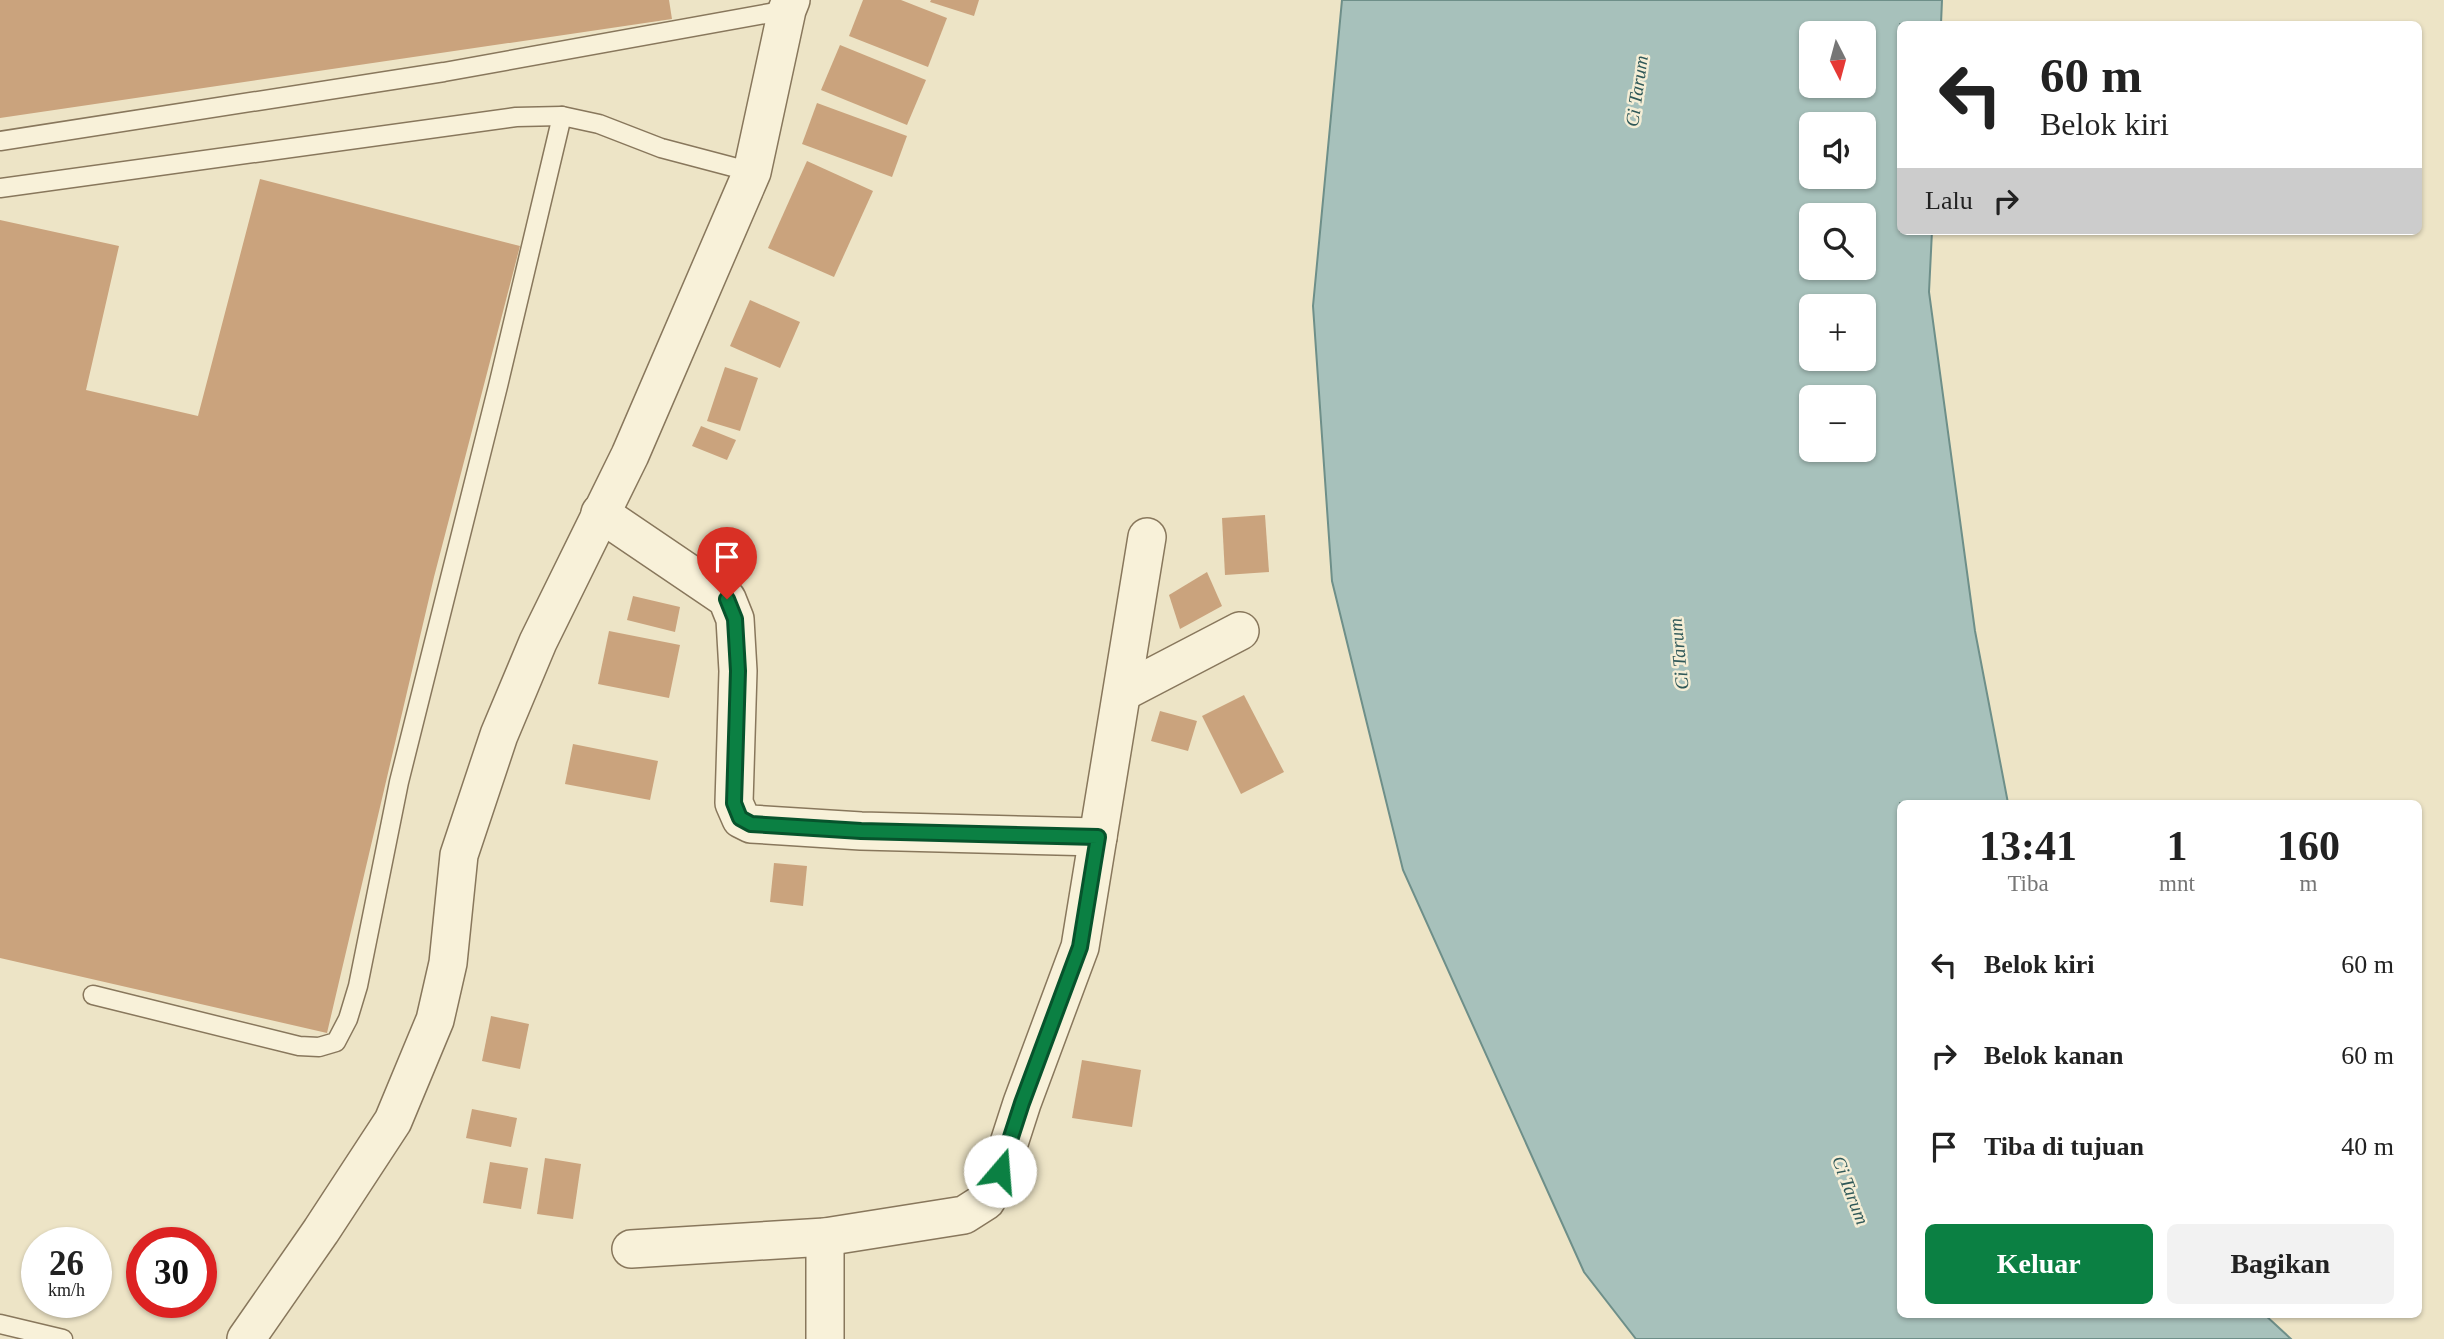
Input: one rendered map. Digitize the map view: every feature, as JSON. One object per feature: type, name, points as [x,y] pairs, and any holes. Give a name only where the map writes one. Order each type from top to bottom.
[{"type":"street","points":[[246,1339],[393,1121],[435,1020],[447,962],[459,855],[499,735],[538,642],[630,455],[752,172],[789,5]]},
{"type":"street","points":[[600,513],[727,599],[735,619],[738,671],[734,803],[740,818],[745,822],[848,830],[1098,837]]},
{"type":"street","points":[[631,1249],[825,1237],[964,1215],[986,1201],[1000,1171],[1022,1103],[1080,947],[1147,537]]},
{"type":"street","points":[[1123,692],[1240,631]]},
{"type":"street","points":[[825,1237],[825,1339]]},
{"type":"lane","points":[[0,141],[444,72],[789,5]]},
{"type":"lane","points":[[0,188],[516,117],[562,116],[598,124],[661,148],[752,172]]},
{"type":"lane","points":[[93,995],[299,1046],[319,1047],[336,1042],[348,1019],[358,986],[399,782],[562,116]]},
{"type":"lane","points":[[0,1324],[63,1339]]},
{"type":"water","name":"Ci Tarum","points":[[1342,0],[1942,0],[1941,21],[1897,21],[1897,235],[1932,235],[1929,292],[1975,631],[2007,800],[1897,800],[1897,1318],[2268,1318],[2291,1339],[1636,1339],[1584,1272],[1403,870],[1332,581],[1313,306]]},
{"type":"building","points":[[0,0],[669,0],[672,19],[0,118]]},
{"type":"building","points":[[863,0],[901,0],[947,18],[928,67],[849,36]]},
{"type":"building","points":[[979,0],[974,16],[930,2]]},
{"type":"building","points":[[840,45],[926,80],[907,125],[821,90]]},
{"type":"building","points":[[817,103],[907,136],[892,177],[802,144]]},
{"type":"building","points":[[807,161],[873,191],[834,277],[768,248]]},
{"type":"building","points":[[260,179],[520,246],[434,577],[327,1033],[0,958],[0,220],[119,246],[86,390],[198,416]]},
{"type":"building","points":[[750,300],[800,322],[780,368],[730,346]]},
{"type":"building","points":[[725,367],[758,378],[740,431],[707,421]]},
{"type":"building","points":[[701,426],[736,440],[727,460],[692,446]]},
{"type":"building","points":[[1265,515],[1269,572],[1225,575],[1222,518]]},
{"type":"building","points":[[1207,572],[1222,606],[1180,629],[1169,595]]},
{"type":"building","points":[[633,596],[680,607],[675,632],[627,620]]},
{"type":"building","points":[[609,631],[680,645],[669,698],[598,684]]},
{"type":"building","points":[[1244,695],[1284,772],[1241,794],[1202,716]]},
{"type":"building","points":[[1160,711],[1197,721],[1188,751],[1151,741]]},
{"type":"building","points":[[573,744],[658,761],[650,800],[565,784]]},
{"type":"building","points":[[774,863],[807,866],[803,906],[770,902]]},
{"type":"building","points":[[491,1016],[529,1024],[520,1069],[482,1061]]},
{"type":"building","points":[[1082,1060],[1141,1070],[1132,1127],[1072,1118]]},
{"type":"building","points":[[472,1109],[517,1118],[511,1147],[466,1138]]},
{"type":"building","points":[[545,1158],[581,1164],[573,1219],[537,1214]]},
{"type":"building","points":[[490,1162],[528,1168],[521,1209],[483,1203]]},
{"type":"route","points":[[727,599],[737,632],[734,803],[740,818],[745,822],[782,827],[861,831],[1098,837],[1080,947],[1022,1103],[1000,1171]]}]
